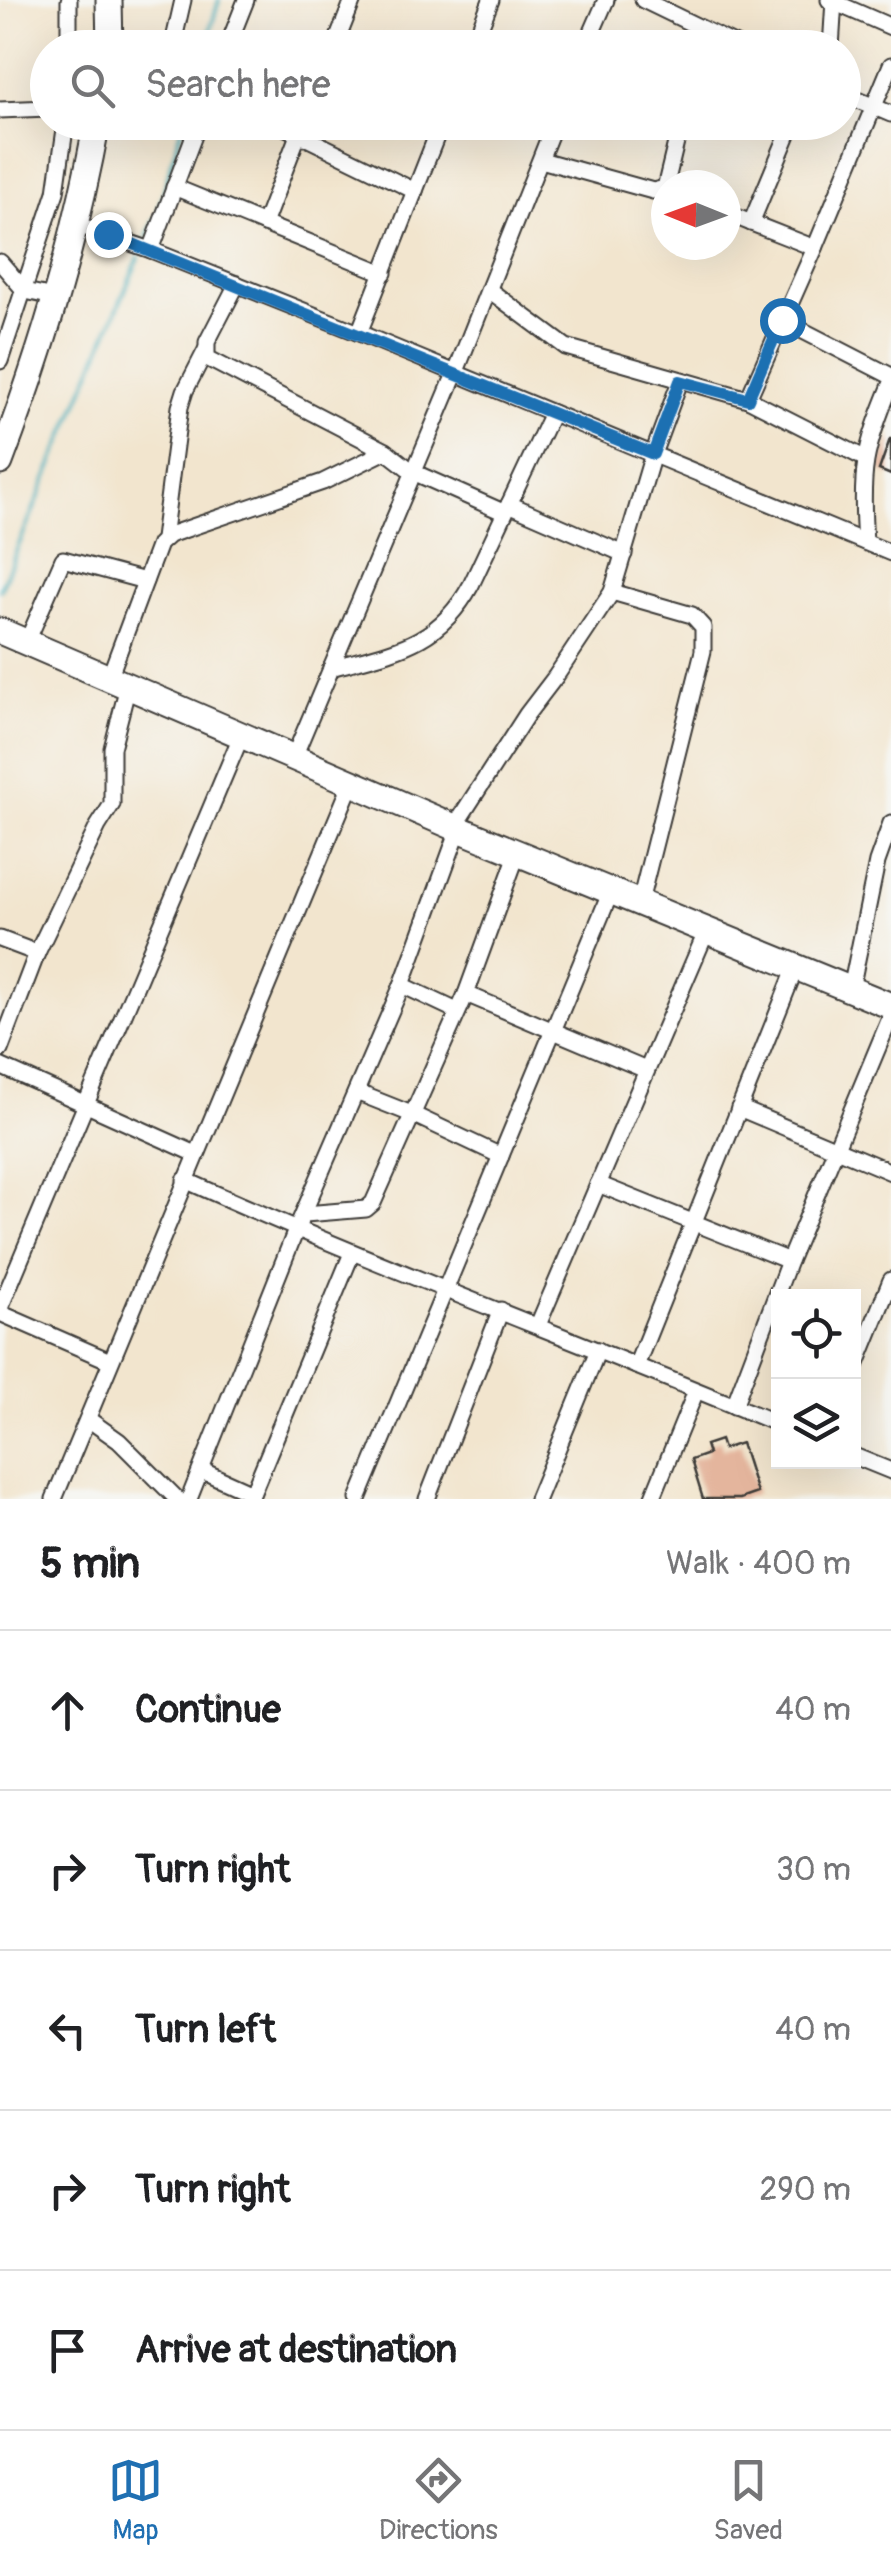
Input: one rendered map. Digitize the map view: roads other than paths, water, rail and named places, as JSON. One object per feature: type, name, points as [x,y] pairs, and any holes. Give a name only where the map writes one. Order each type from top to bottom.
[{"type":"main road","points":[[109,0],[110,30]]},
{"type":"main road","points":[[0,462],[34,374],[75,224],[93,140]]},
{"type":"main road","points":[[0,631],[457,828],[891,1006]]},
{"type":"street","points":[[69,0],[69,30]]},
{"type":"street","points":[[176,30],[183,0]]},
{"type":"street","points":[[235,30],[246,0]]},
{"type":"street","points":[[341,30],[353,0]]},
{"type":"street","points":[[479,30],[491,0]]},
{"type":"street","points":[[594,30],[606,0]]},
{"type":"street","points":[[643,0],[665,5],[704,30]]},
{"type":"street","points":[[831,30],[832,1],[891,26]]},
{"type":"street","points":[[748,399],[891,65]]},
{"type":"street","points":[[861,102],[891,114]]},
{"type":"street","points":[[0,110],[30,109]]},
{"type":"street","points":[[0,360],[56,192],[63,140]]},
{"type":"street","points":[[150,250],[192,140]]},
{"type":"street","points":[[264,224],[296,140]]},
{"type":"street","points":[[320,140],[415,191]]},
{"type":"street","points":[[359,333],[435,140]]},
{"type":"street","points":[[294,758],[548,140]]},
{"type":"street","points":[[670,170],[677,140]]},
{"type":"street","points":[[751,223],[786,140]]},
{"type":"street","points":[[541,160],[651,190]]},
{"type":"street","points":[[174,187],[384,273]]},
{"type":"street","points":[[741,219],[815,248]]},
{"type":"street","points":[[75,224],[359,333],[891,552]]},
{"type":"street","points":[[0,262],[26,291],[54,297]]},
{"type":"street","points":[[0,1050],[36,953],[112,804],[118,682],[146,581],[163,539],[180,407],[184,391],[237,284]]},
{"type":"street","points":[[489,290],[566,347],[748,399],[864,458]]},
{"type":"street","points":[[782,320],[891,376]]},
{"type":"street","points":[[206,350],[207,358],[214,364],[386,451],[414,472],[624,554]]},
{"type":"street","points":[[189,1499],[296,1230],[402,984],[457,828],[527,714],[612,592],[653,454],[680,381]]},
{"type":"street","points":[[866,542],[864,458],[891,385]]},
{"type":"street","points":[[331,668],[413,644],[442,625],[471,586],[552,413]]},
{"type":"street","points":[[163,539],[323,482],[386,451]]},
{"type":"street","points":[[26,644],[63,559],[146,581]]},
{"type":"street","points":[[612,592],[692,615],[704,627],[704,651],[640,902]]},
{"type":"street","points":[[110,1361],[0,1310],[242,734]]},
{"type":"street","points":[[54,1499],[352,782]]},
{"type":"street","points":[[851,990],[891,823]]},
{"type":"street","points":[[305,1214],[342,1213],[366,1209],[373,1203],[466,994],[518,852]]},
{"type":"street","points":[[358,1499],[612,890]]},
{"type":"street","points":[[538,1326],[707,930]]},
{"type":"street","points":[[0,939],[36,953]]},
{"type":"street","points":[[636,1366],[796,966]]},
{"type":"street","points":[[402,984],[457,1012]]},
{"type":"street","points":[[466,994],[646,1070]]},
{"type":"street","points":[[734,1406],[789,1261],[891,1016]]},
{"type":"street","points":[[0,1066],[196,1154]]},
{"type":"street","points":[[356,1092],[414,1114],[500,1156]]},
{"type":"street","points":[[739,1108],[891,1172]]},
{"type":"street","points":[[185,1180],[296,1230],[771,1421]]},
{"type":"street","points":[[598,1184],[789,1261]]},
{"type":"street","points":[[202,1471],[251,1496],[352,1253]]},
{"type":"street","points":[[861,1354],[891,1280]]},
{"type":"street","points":[[427,1499],[502,1310]]},
{"type":"street","points":[[537,1499],[598,1350]]},
{"type":"street","points":[[652,1499],[696,1390]]},
{"type":"street","points":[[88,1418],[119,1441],[177,1499]]},
{"type":"street","points":[[861,1459],[891,1471]]},
{"type":"waterway","points":[[210,30],[219,0]]},
{"type":"waterway","points":[[159,209],[178,140]]},
{"type":"waterway","points":[[147,237],[155,218]]},
{"type":"waterway","points":[[0,590],[139,257]]}]
